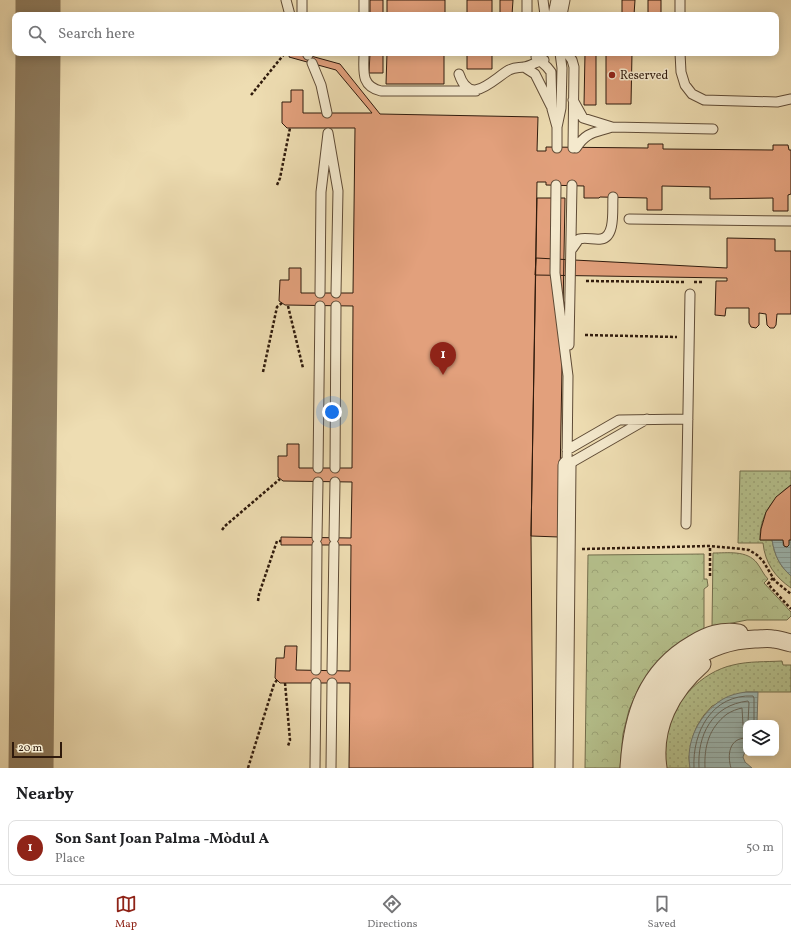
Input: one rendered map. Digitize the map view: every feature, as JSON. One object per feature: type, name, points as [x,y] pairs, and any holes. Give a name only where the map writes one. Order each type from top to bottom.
[{"type":"street","points":[[564,768],[567,457]]},
{"type":"street","points":[[629,768],[632,734],[642,699],[657,675],[674,657],[696,642],[710,635],[721,632],[732,632],[791,644]]},
{"type":"street","points":[[644,768],[646,736],[649,720],[658,700],[675,674],[688,662],[704,652],[722,644],[739,640],[769,639]]},
{"type":"street","points":[[658,768],[658,734],[663,715],[671,699],[682,684],[700,665],[722,648],[739,640]]},
{"type":"lane","points":[[286,0],[289,12]]},
{"type":"lane","points":[[302,0],[302,12]]},
{"type":"lane","points":[[364,0],[364,12]]},
{"type":"lane","points":[[527,0],[527,12]]},
{"type":"lane","points":[[543,0],[545,12]]},
{"type":"lane","points":[[563,12],[565,0]]},
{"type":"lane","points":[[680,0],[680,12]]},
{"type":"lane","points":[[554,12],[557,1]]},
{"type":"lane","points":[[364,56],[364,75],[366,81],[375,90],[381,91],[476,91],[483,89],[509,70],[516,67],[524,67],[535,74],[552,109],[557,127]]},
{"type":"lane","points":[[524,67],[538,58],[550,58],[553,56]]},
{"type":"lane","points":[[557,148],[557,127],[561,108],[562,68],[560,56]]},
{"type":"lane","points":[[569,56],[574,66],[575,148],[590,134],[612,127]]},
{"type":"lane","points":[[680,56],[681,72],[684,85],[692,94],[704,100],[777,102],[791,99]]},
{"type":"lane","points":[[309,57],[321,85],[327,113]]},
{"type":"lane","points":[[538,58],[551,72],[552,109]]},
{"type":"lane","points":[[459,74],[461,80],[466,86],[476,91]]},
{"type":"lane","points":[[574,100],[583,118],[612,127],[713,129]]},
{"type":"lane","points":[[320,293],[321,192],[328,131],[338,191],[336,293]]},
{"type":"lane","points":[[556,185],[555,273],[568,376]]},
{"type":"lane","points":[[567,457],[572,186]]},
{"type":"lane","points":[[571,250],[579,239],[602,239],[608,234],[612,223],[613,197]]},
{"type":"lane","points":[[629,219],[791,221]]},
{"type":"lane","points":[[686,524],[690,294]]},
{"type":"lane","points":[[318,468],[320,306]]},
{"type":"lane","points":[[335,468],[336,306]]},
{"type":"lane","points":[[567,457],[647,419]]},
{"type":"lane","points":[[567,457],[619,420],[688,419]]},
{"type":"lane","points":[[316,670],[318,482]]},
{"type":"lane","points":[[332,670],[334,482]]},
{"type":"lane","points":[[769,639],[791,636]]},
{"type":"lane","points":[[315,768],[316,683]]},
{"type":"lane","points":[[331,768],[332,683]]},
{"type":"path","points":[[251,95],[283,56]]},
{"type":"path","points":[[277,185],[280,178],[290,128]]},
{"type":"path","points":[[586,281],[704,282]]},
{"type":"path","points":[[263,372],[277,308],[282,303]]},
{"type":"path","points":[[288,306],[303,368]]},
{"type":"path","points":[[585,335],[678,337]]},
{"type":"path","points":[[222,530],[280,479]]},
{"type":"path","points":[[258,601],[277,541],[281,541]]},
{"type":"path","points":[[710,546],[710,576]]},
{"type":"path","points":[[581,549],[710,546],[749,550],[763,561],[775,582],[791,594]]},
{"type":"path","points":[[773,578],[768,584],[791,609]]},
{"type":"path","points":[[248,768],[274,684],[277,680]]},
{"type":"path","points":[[285,683],[290,740],[288,746]]},
{"type":"green space","points":[[740,471],[791,471],[791,485],[778,495],[768,508],[762,523],[760,540],[772,540],[778,560],[791,576],[791,588],[780,579],[772,569],[766,557],[763,543],[738,543]]},
{"type":"green space","points":[[713,553],[737,553],[753,559],[768,579],[764,583],[791,612],[791,616],[787,620],[747,620],[712,627]]},
{"type":"green space","points":[[704,554],[704,579],[707,579],[708,586],[704,589],[704,630],[652,669],[639,687],[629,710],[623,734],[620,768],[585,768],[588,555]]},
{"type":"green space","points":[[782,661],[783,665],[791,665],[791,692],[746,692],[712,706],[697,726],[693,736],[689,757],[690,768],[663,768],[665,738],[670,722],[682,700],[700,681],[710,674],[733,665],[751,662]]},
{"type":"water","points":[[772,540],[783,540],[783,545],[787,547],[789,540],[791,540],[791,576],[778,560]]},
{"type":"water","points":[[758,692],[757,720],[743,720],[743,757],[745,762],[752,768],[690,768],[689,758],[692,738],[701,720],[715,705],[728,696]]},
{"type":"building","points":[[370,0],[383,0],[383,12],[370,12]]},
{"type":"building","points":[[387,0],[445,0],[445,12],[387,12]]},
{"type":"building","points":[[467,0],[492,0],[492,12],[467,12]]},
{"type":"building","points":[[500,0],[513,0],[512,12],[500,12]]},
{"type":"building","points":[[622,0],[635,0],[634,12],[622,12]]},
{"type":"building","points":[[648,0],[661,0],[661,12],[648,12]]},
{"type":"building","points":[[311,56],[340,64],[380,114],[538,117],[537,151],[546,151],[546,147],[648,148],[648,144],[663,144],[663,149],[773,150],[773,145],[788,145],[789,150],[791,150],[791,194],[788,195],[788,211],[773,211],[773,198],[710,199],[710,187],[662,186],[662,210],[647,210],[647,198],[584,198],[584,186],[546,185],[546,182],[537,182],[531,536],[533,768],[349,768],[350,683],[280,683],[275,678],[276,658],[284,658],[285,646],[297,646],[296,670],[350,671],[351,545],[281,545],[281,537],[351,538],[352,482],[283,481],[278,477],[278,456],[287,456],[287,444],[299,444],[299,468],[352,468],[353,306],[285,305],[279,301],[280,280],[289,280],[289,268],[301,268],[301,293],[353,293],[355,128],[287,128],[282,123],[282,102],[291,102],[291,90],[303,90],[303,113],[372,113],[336,70],[289,57]]},
{"type":"building","points":[[370,56],[383,56],[383,73],[369,73]]},
{"type":"building","points":[[387,56],[444,56],[444,84],[386,84]]},
{"type":"building","points":[[467,56],[492,56],[492,69],[467,69]]},
{"type":"building","points":[[585,56],[596,56],[596,105],[584,105]]},
{"type":"building","points":[[606,56],[632,56],[631,104],[606,104]]},
{"type":"building","points":[[537,198],[565,198],[559,537],[531,536]]},
{"type":"building","points":[[727,238],[775,239],[775,251],[791,251],[791,314],[777,314],[776,325],[774,328],[770,328],[767,325],[766,314],[759,313],[759,325],[756,328],[751,327],[749,323],[749,308],[726,308],[725,316],[715,315],[716,281],[727,281],[727,278],[535,275],[536,258],[727,268]]},
{"type":"building","points":[[791,485],[791,540],[789,540],[789,545],[787,547],[784,546],[783,540],[760,540],[761,529],[766,512],[776,497]]},
{"type":"taxiway","points":[[38,0],[38,12]]},
{"type":"taxiway","points":[[31,768],[38,56]]},
{"type":"place","name":"Reserved","points":[[612,75]]},
{"type":"place","name":"Son Sant Joan Palma -Mòdul A","points":[[443,375]]}]
